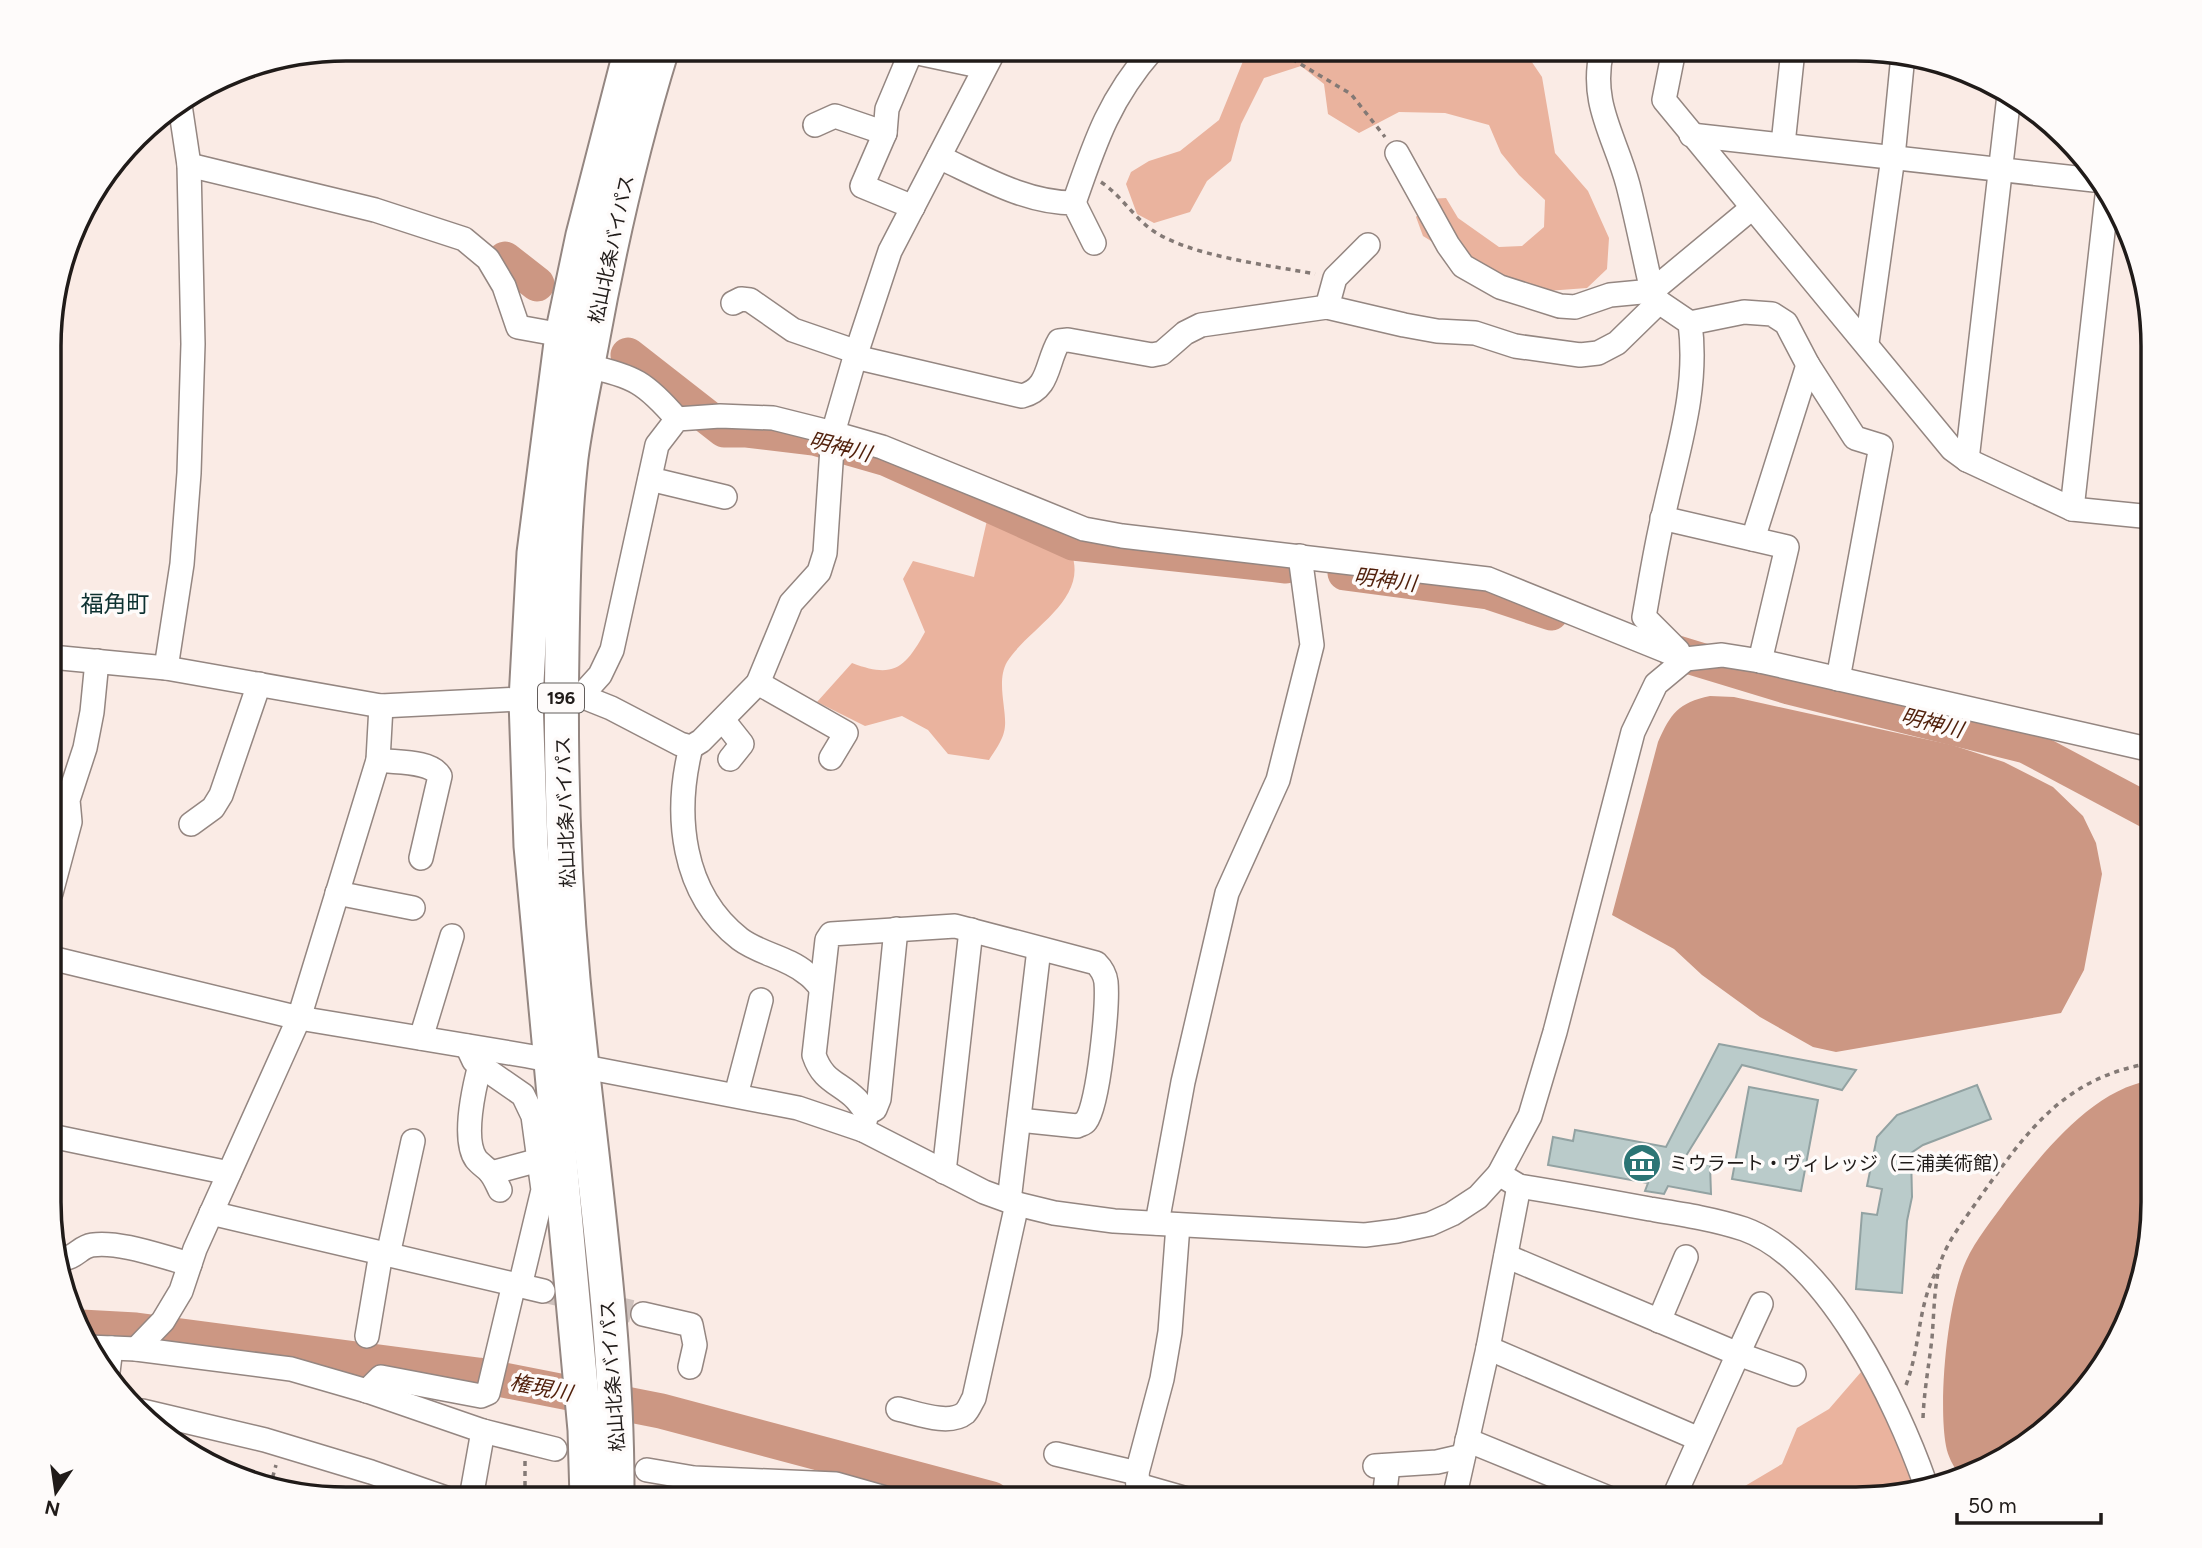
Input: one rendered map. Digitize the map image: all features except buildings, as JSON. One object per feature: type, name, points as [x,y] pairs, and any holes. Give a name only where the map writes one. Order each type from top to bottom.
[{"type":"highway","name":"松山北条バイパス","points":[[617,1487],[613,1355],[531,846],[526,700],[534,552],[562,335],[586,223],[628,61]]},
{"type":"highway","name":"松山北条バイパス","points":[[587,1487],[567,1063],[573,977],[564,841],[571,697],[564,542],[572,456],[610,241],[658,61]]},
{"type":"street","points":[[902,61],[887,109],[885,133],[862,186],[913,208]]},
{"type":"street","points":[[821,988],[805,972],[740,939],[724,925],[703,898],[692,874],[681,810],[683,782],[691,747],[723,720],[758,682],[791,603],[819,572],[825,553],[833,433],[856,354],[890,251],[987,61]]},
{"type":"street","points":[[1094,243],[1074,203],[1097,136],[1116,98],[1143,61]]},
{"type":"street","points":[[1599,61],[1597,89],[1627,183],[1656,296],[1690,323],[1693,375],[1644,617],[1686,659]]},
{"type":"street","points":[[1672,61],[1664,100],[1952,449],[1967,460],[2071,509],[2141,516]]},
{"type":"street","points":[[1783,144],[1792,61]]},
{"type":"street","points":[[1867,343],[1893,157],[1902,65]]},
{"type":"street","points":[[1967,460],[2008,105]]},
{"type":"street","points":[[166,668],[183,564],[193,344],[189,165],[181,114]]},
{"type":"street","points":[[815,125],[835,116],[885,133]]},
{"type":"street","points":[[1691,135],[2086,179]]},
{"type":"street","points":[[1397,152],[1448,245],[1463,266],[1490,282],[1535,300],[1575,307],[1610,295],[1656,296]]},
{"type":"street","points":[[939,157],[1030,197],[1074,203]]},
{"type":"street","points":[[189,165],[375,209],[464,239],[488,259],[504,286],[518,327],[562,335]]},
{"type":"street","points":[[733,303],[741,299],[750,300],[793,330],[856,354],[1022,396],[1035,393],[1041,385],[1059,341],[1068,340],[1152,355],[1162,353],[1185,332],[1201,325],[1310,307],[1327,307],[1426,329],[1475,333],[1515,346],[1580,355],[1598,354],[1617,343],[1656,296],[1752,208]]},
{"type":"street","points":[[2071,509],[2106,209]]},
{"type":"street","points":[[1327,307],[1335,278],[1368,245]]},
{"type":"street","points":[[1690,323],[1744,312],[1772,314],[1786,323],[1808,365],[1855,438],[1881,446],[1838,679]]},
{"type":"street","points":[[1754,539],[1808,365]]},
{"type":"street","points":[[587,366],[622,374],[637,381],[687,419]]},
{"type":"street","points":[[571,697],[600,675],[612,650],[657,445],[687,419],[720,416],[773,418],[882,447],[1084,529],[1122,536],[1488,579],[1686,659],[1723,655],[1760,661],[2141,748]]},
{"type":"street","points":[[650,479],[725,497]]},
{"type":"street","points":[[1662,518],[1787,547],[1760,661]]},
{"type":"street","points":[[1056,1454],[1138,1485],[1170,1332],[1168,1224],[1183,1082],[1227,893],[1278,780],[1312,645],[1300,556]]},
{"type":"street","points":[[61,657],[166,668],[381,706],[571,697],[611,708],[680,744],[691,747]]},
{"type":"street","points":[[61,960],[299,1018],[421,1038],[474,1055],[567,1063],[865,1121],[944,1171],[984,1192],[1013,1203],[1054,1213],[1168,1224],[1331,1234],[1365,1235],[1398,1231],[1430,1224],[1478,1197],[1499,1174],[1530,1116],[1555,1032],[1633,732],[1656,684],[1686,659]]},
{"type":"street","points":[[61,855],[70,821],[68,800],[85,748],[93,712],[97,661]]},
{"type":"street","points":[[758,682],[846,733],[831,758]]},
{"type":"street","points":[[191,824],[213,808],[221,795],[260,684]]},
{"type":"street","points":[[139,1346],[163,1321],[181,1291],[211,1213],[299,1018],[378,760],[381,706]]},
{"type":"street","points":[[723,720],[742,744],[730,759]]},
{"type":"street","points":[[378,760],[427,766],[436,770],[440,776],[421,858]]},
{"type":"street","points":[[337,892],[413,908]]},
{"type":"street","points":[[865,1121],[857,1100],[830,1081],[818,1068],[814,1055],[827,940],[831,934],[955,926],[1039,949],[1087,958],[1102,969],[1106,981],[1097,1086],[1085,1123],[1077,1126],[1019,1120]]},
{"type":"street","points":[[865,1121],[875,1109],[879,1098],[896,929]]},
{"type":"street","points":[[944,1171],[971,930]]},
{"type":"street","points":[[421,1038],[452,936]]},
{"type":"street","points":[[898,1409],[938,1418],[956,1418],[967,1412],[974,1398],[1013,1203],[1019,1120],[1039,949]]},
{"type":"street","points":[[736,1095],[762,1000]]},
{"type":"street","points":[[367,1391],[381,1377],[481,1396],[488,1393],[542,1190],[533,1116],[523,1095],[474,1055]]},
{"type":"street","points":[[474,1055],[470,1132],[476,1159],[496,1182],[539,1160]]},
{"type":"street","points":[[61,1138],[229,1173]]},
{"type":"street","points":[[366,1336],[413,1141]]},
{"type":"street","points":[[1499,1174],[1519,1186],[1693,1216],[1744,1229],[1769,1241],[1807,1272],[1838,1312],[1893,1404],[1923,1478]]},
{"type":"street","points":[[1457,1487],[1488,1348],[1519,1186]]},
{"type":"street","points":[[211,1213],[543,1291]]},
{"type":"street","points":[[68,1259],[85,1247],[104,1245],[190,1264]]},
{"type":"street","points":[[1506,1256],[1738,1354],[1794,1374]]},
{"type":"street","points":[[1659,1321],[1685,1257]]},
{"type":"street","points":[[1678,1487],[1761,1304]]},
{"type":"street","points":[[643,1314],[691,1325],[695,1345],[690,1367]]},
{"type":"street","points":[[101,1348],[139,1346],[291,1369],[367,1391],[483,1431],[555,1449]]},
{"type":"street","points":[[109,1361],[111,1348]]},
{"type":"street","points":[[1488,1348],[1699,1439]]},
{"type":"street","points":[[155,1413],[265,1440],[414,1487]]},
{"type":"street","points":[[473,1487],[483,1431]]},
{"type":"street","points":[[1383,1487],[1382,1466],[1437,1462],[1465,1448],[1555,1487]]},
{"type":"street","points":[[647,1470],[694,1478],[836,1484],[847,1487]]},
{"type":"path","points":[[1296,61],[1352,94],[1397,152]]},
{"type":"path","points":[[1085,173],[1110,188],[1149,228],[1190,248],[1335,278]]},
{"type":"path","points":[[1893,1404],[1909,1378],[1928,1286],[1951,1240],[2004,1164],[2056,1104],[2091,1080],[2141,1065]]},
{"type":"path","points":[[1923,1420],[1940,1263]]},
{"type":"path","points":[[524,1441],[525,1487]]},
{"type":"shaded area","points":[[1243,61],[1531,61],[1542,77],[1555,153],[1588,191],[1609,238],[1607,269],[1587,288],[1547,291],[1507,280],[1463,261],[1423,236],[1416,217],[1429,199],[1446,198],[1458,218],[1499,247],[1522,246],[1544,227],[1545,200],[1501,153],[1489,125],[1445,113],[1399,112],[1359,133],[1328,114],[1324,84],[1301,66],[1264,78],[1241,124],[1231,161],[1207,181],[1190,212],[1154,223],[1137,214],[1126,184],[1131,172],[1149,161],[1180,151],[1219,120]]},
{"type":"shaded area","points":[[988,516],[1071,552],[1075,569],[1072,585],[1065,599],[1007,662],[1002,679],[1004,732],[989,760],[948,754],[928,730],[902,716],[865,726],[817,702],[852,663],[866,668],[888,670],[904,662],[925,632],[903,579],[913,561],[974,577]]},
{"type":"shaded area","points":[[1710,696],[1734,697],[1952,745],[2004,762],[2053,787],[2083,816],[2096,843],[2102,874],[2084,970],[2061,1013],[1836,1052],[1813,1047],[1760,1017],[1702,975],[1674,949],[1612,915],[1658,742],[1677,711],[1690,702]]},
{"type":"shaded area","points":[[2141,1083],[2141,1202],[2135,1257],[2119,1311],[2093,1360],[2070,1390],[2044,1416],[1998,1449],[1955,1469],[1946,1446],[1944,1379],[1949,1326],[1959,1279],[1966,1261],[1980,1237],[2036,1162],[2089,1110],[2130,1086]]},
{"type":"shaded area","points":[[1861,1372],[1886,1413],[1913,1481],[1856,1487],[1743,1487],[1782,1464],[1797,1428],[1829,1409]]},
{"type":"waterway","name":"明神川","points":[[505,259],[537,284]]},
{"type":"waterway","name":"明神川","points":[[628,355],[724,430],[814,438],[887,459],[1073,543],[1286,566]]},
{"type":"waterway","name":"明神川","points":[[1345,573],[1488,592],[1551,613]]},
{"type":"waterway","name":"明神川","points":[[1674,652],[1789,687],[2026,746],[2141,807]]},
{"type":"waterway","name":"権現川","points":[[91,1328],[136,1330],[478,1375],[661,1411],[947,1487]]},
{"type":"tunnel","points":[[543,1291],[643,1314]]},
{"type":"place","name":"ミウラート・ヴィレッジ（三浦美術館）","points":[[1642,1163]]},
{"type":"district","name":"福角町","points":[[115,604]]}]
